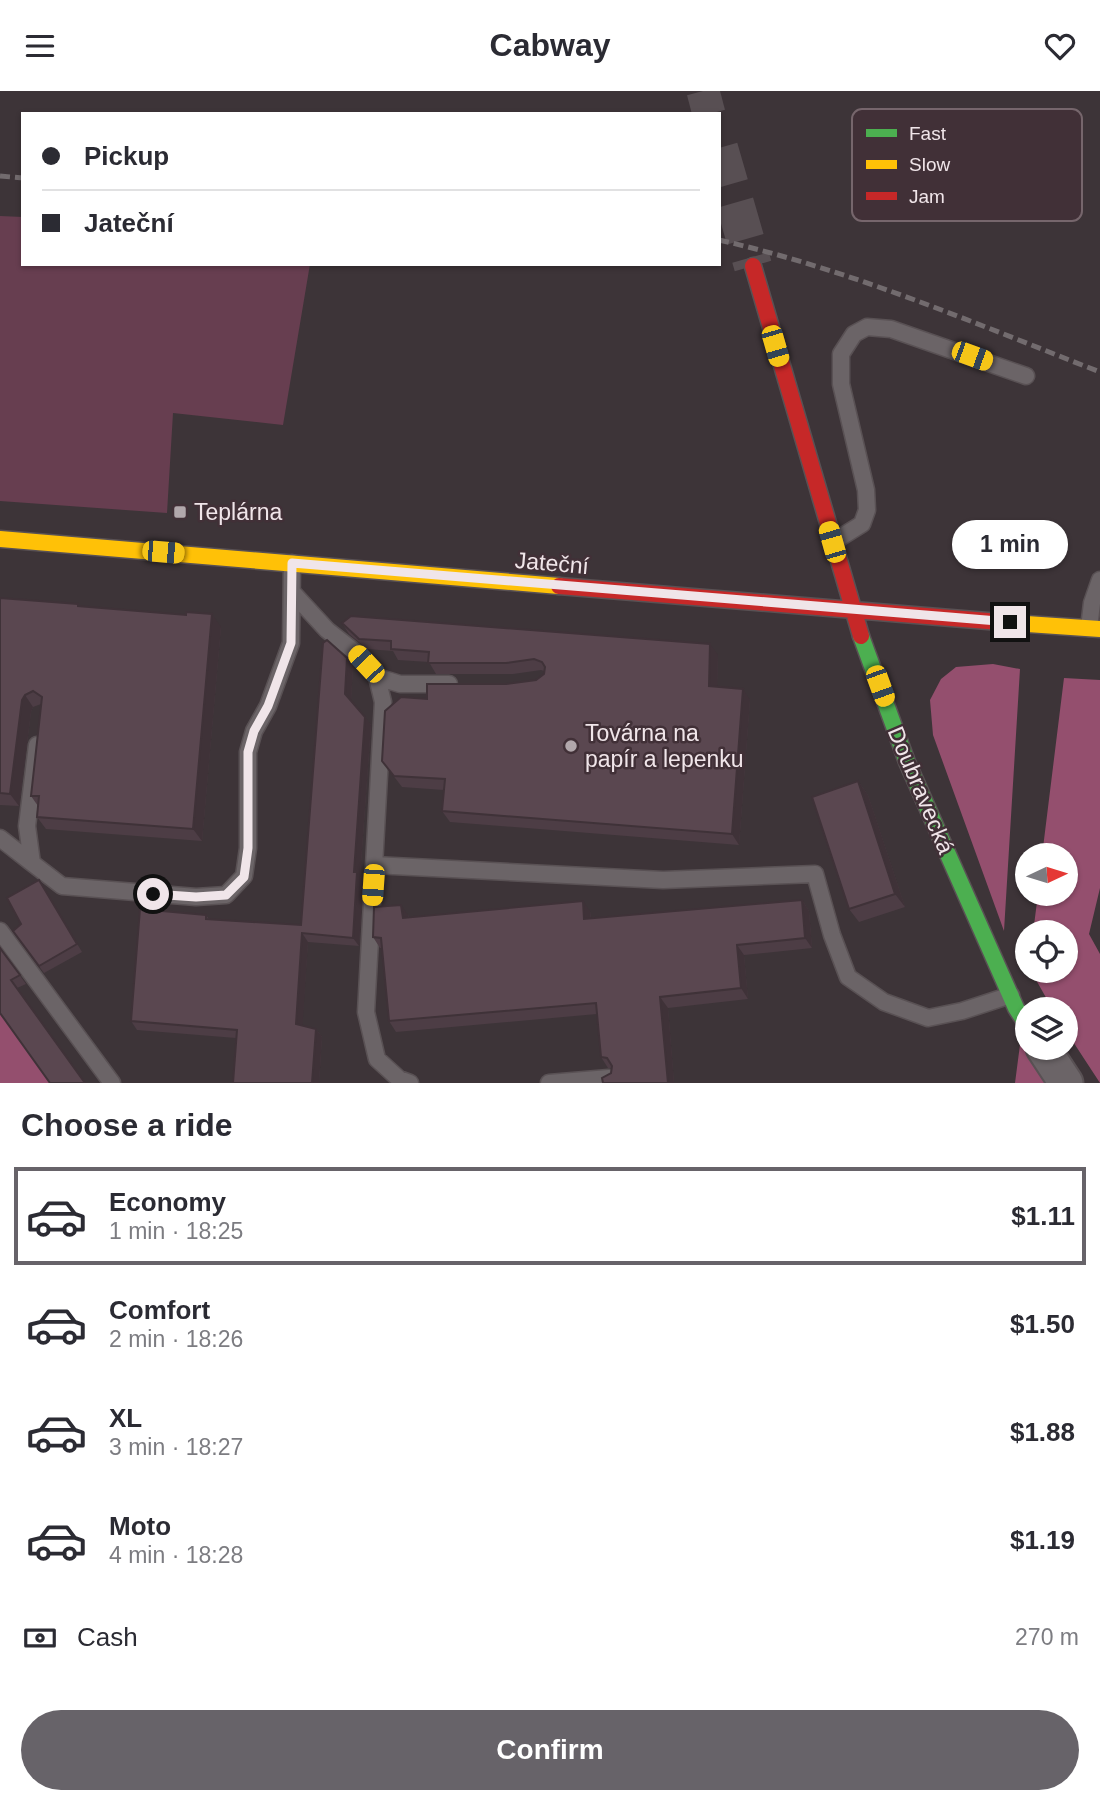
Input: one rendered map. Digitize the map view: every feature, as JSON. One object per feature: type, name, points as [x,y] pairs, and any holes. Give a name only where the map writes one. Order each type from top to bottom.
[{"type":"main road","name":"Doubravecká","points":[[753,266],[852,611],[907,762],[1015,1002]]},
{"type":"main road","name":"Jateční","points":[[0,539],[1094,629]]},
{"type":"street","points":[[1051,1060],[1066,1083]]},
{"type":"lane","points":[[832,542],[862,524],[867,510],[866,490],[841,384],[841,354],[854,334],[867,327],[891,329],[1026,376]]},
{"type":"lane","points":[[0,838],[62,886],[196,897],[226,895],[244,877],[248,848],[248,752],[254,731],[268,706],[291,643],[292,563]]},
{"type":"lane","points":[[1094,629],[1092,603],[1100,580]]},
{"type":"lane","points":[[292,592],[318,622],[355,652],[377,677],[383,702],[366,1012],[377,1059],[399,1079],[410,1083]]},
{"type":"lane","points":[[377,677],[400,684],[463,684]]},
{"type":"lane","points":[[32,863],[27,826],[39,726]]},
{"type":"lane","points":[[374,865],[663,880],[815,874],[832,935],[848,977],[884,1002],[928,1018],[962,1011],[1011,995]]},
{"type":"lane","points":[[0,930],[111,1083]]},
{"type":"lane","points":[[549,1083],[609,1078]]},
{"type":"shaded area","points":[[0,216],[21,217],[21,266],[310,266],[283,425],[173,413],[167,513],[0,501]]},
{"type":"shaded area","points":[[993,664],[1020,669],[1004,931],[933,735],[930,700],[941,679],[956,667]]},
{"type":"shaded area","points":[[1064,678],[1100,680],[1100,888],[1089,934],[1100,954],[1100,1083],[1078,1049],[1078,997],[1046,997],[1038,983],[1078,983],[1078,920],[1035,920],[1036,907],[1078,907],[1078,843],[1044,843]]},
{"type":"shaded area","points":[[0,1013],[51,1083],[0,1083]]},
{"type":"shaded area","points":[[1018,1060],[1037,1060],[1053,1083],[1015,1083]]},
{"type":"building","points":[[0,598],[186,615],[186,612],[212,614],[193,829],[37,817],[39,796],[31,796],[42,697],[33,691],[22,700],[10,794],[0,793]]},
{"type":"building","name":"Továrna na papír a lepenku","points":[[351,616],[710,644],[709,686],[743,689],[732,834],[442,811],[445,779],[394,776],[382,761],[385,711],[401,697],[427,699],[427,684],[506,684],[536,680],[544,674],[545,667],[542,662],[534,659],[506,663],[428,663],[429,652],[391,649],[391,641],[359,639],[342,623]]},
{"type":"building","points":[[327,640],[347,658],[345,694],[365,717],[354,872],[357,872],[353,938],[302,933],[296,1024],[316,1029],[312,1083],[233,1083],[237,1030],[131,1021],[140,909],[206,915],[206,919],[301,925],[323,643]]},
{"type":"building","points":[[858,781],[895,894],[849,909],[812,797]]},
{"type":"building","points":[[39,880],[77,944],[39,966],[13,931],[21,924],[7,898]]},
{"type":"building","points":[[802,900],[805,938],[737,945],[741,988],[660,997],[668,1083],[603,1083],[602,1078],[611,1073],[612,1066],[607,1058],[601,1057],[596,1003],[389,1021],[381,938],[373,937],[374,907],[401,905],[403,918],[583,901],[584,919]]},
{"type":"building","points":[[0,948],[20,975],[11,980],[85,1083],[50,1083],[0,1013]]},
{"type":"tunnel","points":[[703,91],[708,112]]},
{"type":"tunnel","points":[[721,155],[753,266]]},
{"type":"railway","points":[[0,176],[21,178]]},
{"type":"railway","points":[[721,240],[864,282],[1100,372]]},
{"type":"traffic: fast","points":[[861,636],[907,762],[1015,1006]]},
{"type":"traffic: slow","points":[[0,539],[559,586]]},
{"type":"traffic: slow","points":[[1012,623],[1100,629]]},
{"type":"traffic: jam","points":[[753,266],[861,636]]},
{"type":"traffic: jam","points":[[559,586],[1012,623]]},
{"type":"place","name":"Teplárna","points":[[180,512]]},
{"type":"place","name":"Továrna na papír a lepenku","points":[[571,746]]},
{"type":"route","points":[[153,894],[196,897],[226,895],[244,877],[248,848],[248,752],[254,731],[268,706],[291,643],[292,563],[1010,622]]}]
